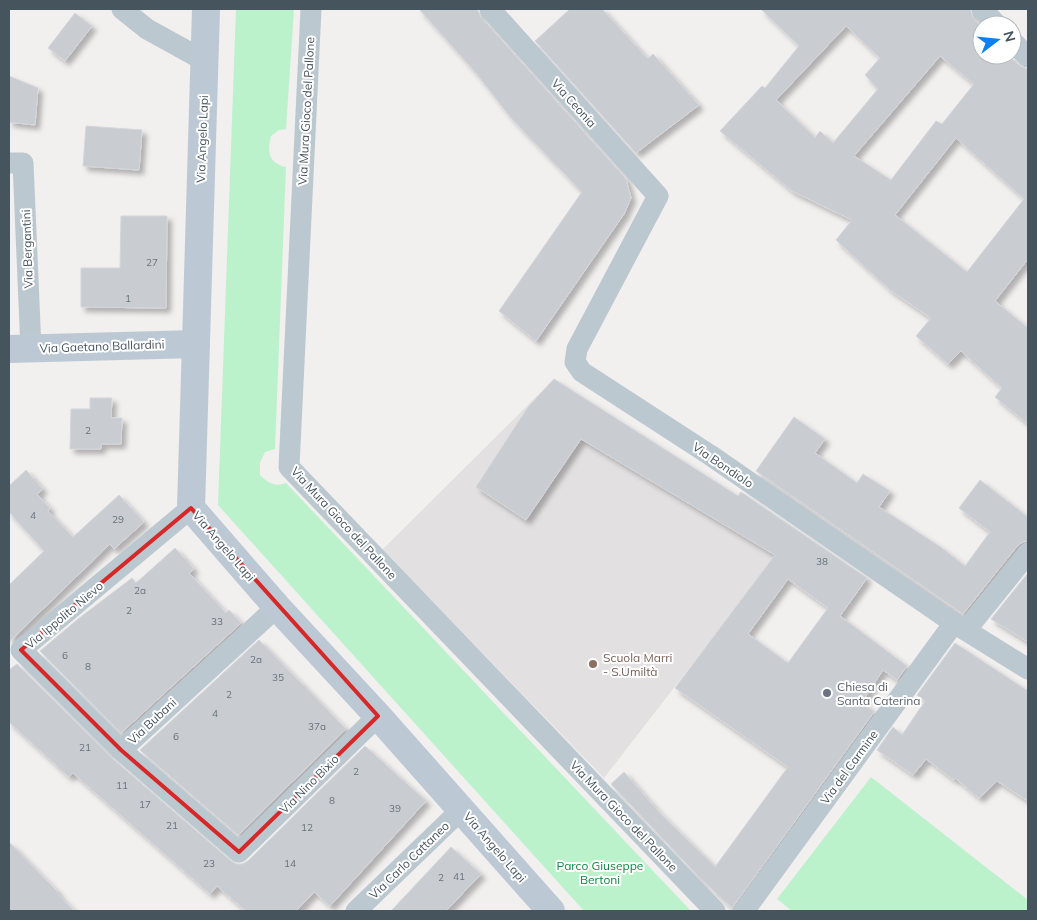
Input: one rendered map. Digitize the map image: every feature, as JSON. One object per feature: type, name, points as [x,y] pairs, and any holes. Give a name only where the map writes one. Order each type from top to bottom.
[{"type":"street","points":[[122,9],[147,29],[205,61]]},
{"type":"street","name":"Via Angelo Lapi","points":[[206,9],[191,508],[277,607],[462,809],[551,911]]},
{"type":"street","name":"Via Mura Gioco del Pallone","points":[[311,9],[289,467],[715,911]]},
{"type":"street","name":"Via Ceonia","points":[[490,9],[658,196]]},
{"type":"street","name":"Via Bergantini","points":[[9,163],[23,163],[20,349]]},
{"type":"street","name":"Via Bondiolo","points":[[658,196],[577,349],[575,362],[582,372],[710,455],[960,626],[1028,669]]},
{"type":"street","name":"Via Gaetano Ballardini","points":[[20,349],[196,344]]},
{"type":"street","name":"Via Ippolito Nievo","points":[[121,750],[21,650],[191,508]]},
{"type":"street","name":"Via del Carmine","points":[[744,911],[960,626],[1028,553]]},
{"type":"street","name":"Via Bubani","points":[[239,852],[121,750],[277,607]]},
{"type":"street","name":"Via Nino Bixio","points":[[239,852],[378,716]]},
{"type":"street","name":"Via Carlo Cattaneo","points":[[356,911],[462,809]]},
{"type":"highlighted area","points":[[191,508],[378,716],[239,852],[121,750],[21,650]]},
{"type":"shaded area","name":"Scuola Marri - S.Umiltà","points":[[554,379],[794,533],[604,778],[382,550]]},
{"type":"green space","name":"Parco Giuseppe Bertoni","points":[[236,9],[294,9],[286,129],[279,130],[271,136],[269,147],[272,159],[286,167],[275,449],[265,452],[260,463],[260,475],[272,484],[286,483],[691,911],[584,911],[218,505]]},
{"type":"green space","points":[[871,777],[1028,900],[1028,911],[792,911],[777,899]]},
{"type":"building","points":[[419,9],[477,9],[481,17],[626,179],[631,198],[624,214],[536,341],[499,311],[582,192],[511,118],[476,73]]},
{"type":"building","points":[[570,9],[602,9],[648,59],[653,54],[699,105],[636,153],[535,41]]},
{"type":"building","points":[[761,9],[970,9],[972,15],[972,65],[1019,65],[1028,69],[1028,259],[995,301],[1028,328],[1028,424],[995,397],[1002,388],[961,351],[948,364],[916,336],[931,318],[890,290],[836,240],[852,220],[792,191],[720,131],[762,86],[765,88],[799,46]],"holes":[[[846,26],[880,58],[865,75],[878,89],[833,143],[820,131],[815,138],[776,100]],[[940,56],[974,84],[942,124],[936,121],[891,180],[854,156]],[[956,138],[1024,199],[967,272],[895,215]]]},
{"type":"building","points":[[75,13],[92,26],[65,61],[48,48]]},
{"type":"building","points":[[9,76],[38,88],[35,125],[9,122]]},
{"type":"building","points":[[86,126],[142,130],[139,170],[83,166]]},
{"type":"building","points":[[121,216],[167,216],[166,308],[81,307],[81,268],[120,268]]},
{"type":"building","points":[[554,379],[738,496],[741,492],[867,578],[840,616],[907,666],[897,680],[883,670],[862,702],[874,712],[732,908],[700,878],[611,784],[624,772],[659,812],[715,867],[788,767],[675,688],[775,555],[581,439],[526,520],[476,487],[528,407]],"holes":[[[788,579],[828,608],[788,663],[748,634]]]},
{"type":"building","points":[[90,398],[112,398],[111,418],[122,418],[121,444],[101,444],[101,449],[70,449],[71,409],[90,409]]},
{"type":"building","points":[[794,417],[825,439],[815,453],[857,483],[863,474],[890,491],[879,507],[942,548],[965,566],[990,532],[959,508],[980,480],[1028,517],[1028,541],[1018,545],[963,614],[756,471]]},
{"type":"building","points":[[26,470],[43,489],[37,494],[50,508],[48,511],[73,537],[119,495],[144,522],[114,549],[110,544],[9,642],[9,585],[44,551],[9,512],[9,486]]},
{"type":"building","points":[[175,548],[194,569],[189,573],[226,613],[229,610],[241,623],[121,733],[40,651],[132,578],[136,583]]},
{"type":"building","points":[[1028,573],[1028,642],[991,619]]},
{"type":"building","points":[[259,640],[346,729],[238,835],[140,750]]},
{"type":"building","points":[[955,643],[1028,691],[1028,801],[997,781],[979,798],[955,778],[954,780],[926,759],[913,775],[877,750],[893,727],[902,735],[925,701],[917,695]]},
{"type":"building","points":[[17,664],[113,759],[236,864],[248,861],[365,746],[426,801],[330,906],[314,892],[296,911],[246,911],[217,886],[210,894],[73,773],[69,777],[9,722],[9,670]]},
{"type":"building","points":[[9,842],[58,892],[74,911],[9,911]]},
{"type":"building","points":[[451,847],[481,874],[446,911],[391,911]]},
{"type":"place","name":"Scuola Marri - S.Umiltà","points":[[593,664]]},
{"type":"place","name":"Chiesa di Santa Caterina","points":[[827,693]]}]
